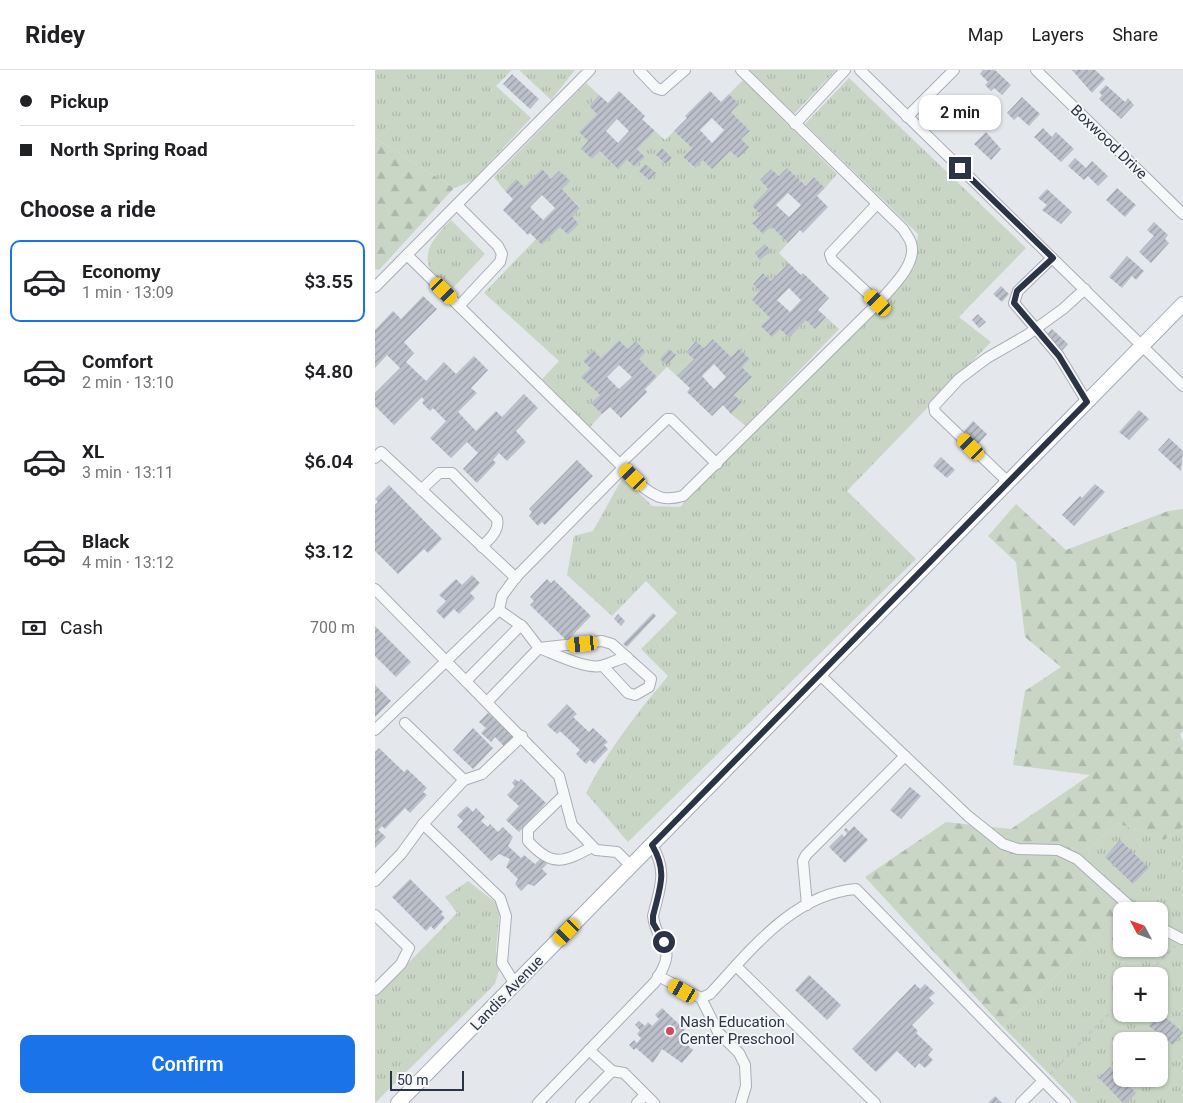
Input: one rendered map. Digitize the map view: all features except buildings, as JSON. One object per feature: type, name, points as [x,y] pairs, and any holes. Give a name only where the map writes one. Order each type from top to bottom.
[{"type":"main road","name":"Landis Avenue","points":[[398,1103],[1183,304]]},
{"type":"street","points":[[375,287],[590,70]]},
{"type":"street","points":[[639,70],[656,88],[662,90],[685,70]]},
{"type":"street","points":[[407,254],[652,494],[669,500],[683,496],[878,303],[903,272],[912,253],[911,243],[903,230],[741,70]]},
{"type":"street","points":[[795,124],[845,70]]},
{"type":"street","points":[[860,70],[1183,386]]},
{"type":"street","points":[[907,117],[954,70]]},
{"type":"street","name":"Boxwood Drive","points":[[1036,70],[1183,214]]},
{"type":"street","points":[[457,204],[498,246],[502,254],[500,262],[459,306]]},
{"type":"street","points":[[877,204],[830,254],[832,260],[878,303]]},
{"type":"street","points":[[1053,258],[1025,283],[1015,297],[1014,303],[1059,356],[1087,402]]},
{"type":"street","points":[[1008,482],[935,412],[934,406],[959,380],[987,358],[1035,330],[1063,309],[1085,289]]},
{"type":"street","points":[[375,730],[499,610],[502,596],[516,578],[667,419],[671,419],[717,464]]},
{"type":"street","points":[[375,458],[381,452],[516,578]]},
{"type":"street","points":[[421,490],[439,473],[452,473],[497,520],[496,531],[482,547]]},
{"type":"street","points":[[375,589],[522,736],[559,776],[572,825],[595,850],[617,852],[631,866]]},
{"type":"street","points":[[499,610],[521,625],[539,648],[590,666],[603,666],[608,662],[627,657]]},
{"type":"street","points":[[467,681],[521,625]]},
{"type":"street","points":[[487,702],[539,648],[602,641],[612,644],[651,679],[649,687],[635,695],[628,694],[603,666]]},
{"type":"street","points":[[819,674],[968,816],[1003,844],[1019,850],[1058,850],[1077,859],[1125,902]]},
{"type":"street","points":[[405,723],[464,780]]},
{"type":"street","points":[[375,881],[401,854],[423,824],[464,780],[482,774],[522,736]]},
{"type":"street","points":[[807,905],[803,861],[806,855],[905,756]]},
{"type":"street","points":[[563,796],[528,830],[528,841],[537,852],[549,859],[561,861],[593,847]]},
{"type":"street","points":[[423,824],[500,898],[506,916],[502,962],[515,984]]},
{"type":"street","points":[[537,1103],[589,1050],[665,967],[666,951],[653,916],[662,869],[660,859],[652,845]]},
{"type":"street","points":[[701,998],[710,994],[773,928],[807,905],[843,890],[856,889],[865,895],[1065,1103]]},
{"type":"street","points":[[375,915],[409,948],[401,964],[375,990]]},
{"type":"street","points":[[1168,932],[1181,939]]},
{"type":"street","points":[[736,966],[875,1103]]},
{"type":"street","points":[[658,976],[701,998],[718,1032],[739,1053],[745,1065],[746,1086],[741,1103]]},
{"type":"street","points":[[589,1050],[612,1070],[624,1074],[654,1103]]},
{"type":"street","points":[[581,1103],[612,1070]]},
{"type":"street","points":[[1021,1103],[1043,1081]]},
{"type":"street","points":[[637,1103],[645,1094]]},
{"type":"path","points":[[1154,967],[1181,939]]},
{"type":"path","points":[[1043,1081],[1113,1009]]},
{"type":"green space","points":[[375,70],[512,70],[496,86],[531,118],[472,181],[454,188],[375,138]]},
{"type":"green space","points":[[519,70],[575,70],[551,100]]},
{"type":"green space","points":[[749,70],[836,70],[794,114]]},
{"type":"green space","points":[[849,78],[1026,248],[959,317],[991,342],[847,491],[916,559],[628,842],[586,793],[624,732],[668,676],[641,649],[677,613],[646,581],[612,616],[567,575],[574,536],[593,531],[623,477],[652,506],[680,507],[914,268],[918,234],[805,124]]},
{"type":"green space","points":[[743,80],[837,174],[825,188],[814,177],[806,186],[787,168],[779,176],[771,169],[760,180],[768,189],[752,206],[761,215],[752,223],[771,226],[788,243],[779,253],[789,263],[771,281],[763,273],[753,283],[760,291],[752,300],[770,318],[762,326],[780,329],[789,338],[806,320],[815,328],[826,317],[839,329],[746,426],[731,414],[742,402],[734,395],[752,377],[742,367],[750,359],[739,349],[731,357],[713,339],[704,348],[696,341],[686,351],[694,359],[677,376],[667,367],[657,377],[639,359],[646,352],[636,341],[628,349],[619,340],[601,358],[593,350],[583,361],[590,368],[582,377],[600,395],[592,403],[602,414],[590,427],[542,379],[559,361],[484,293],[536,239],[542,245],[560,227],[568,235],[579,224],[572,216],[580,207],[562,189],[559,171],[551,179],[542,170],[524,187],[516,180],[505,191],[494,177],[586,83],[599,95],[589,106],[597,114],[579,132],[588,141],[581,149],[592,159],[600,151],[618,168],[627,160],[635,167],[645,157],[637,149],[655,131],[665,140],[674,131],[692,148],[683,157],[694,168],[703,160],[730,151],[738,158],[741,139],[750,131],[731,112],[739,104],[729,94]]},
{"type":"green space","points":[[375,138],[454,188],[379,270],[375,269]]},
{"type":"green space","points":[[451,220],[485,254],[452,289],[433,274],[428,264],[429,250],[432,243]]},
{"type":"green space","points":[[1016,504],[1066,550],[1168,511],[1183,509],[1183,731],[1180,734],[1183,742],[1183,827],[1164,840],[1117,823],[1091,847],[1081,875],[1113,909],[1113,921],[1003,1027],[865,877],[946,822],[1011,829],[1090,775],[1013,765],[1025,691],[1061,667],[1025,637],[1016,562],[988,536]]},
{"type":"green space","points":[[1117,823],[1164,840],[1183,827],[1183,1103],[1078,1103],[1003,1027],[1113,921],[1113,958],[1168,957],[1168,902],[1113,902],[1113,909],[1081,875],[1091,847]]},
{"type":"green space","points":[[468,881],[500,906],[496,951],[499,970],[495,984],[375,1103],[375,997],[457,913],[445,897]]},
{"type":"place","name":"Nash Education Center Preschool","points":[[670,1031]]},
{"type":"route","points":[[664,942],[653,923],[662,869],[660,859],[652,845],[1087,402],[1059,356],[1014,303],[1017,291],[1053,258],[960,168]]}]
